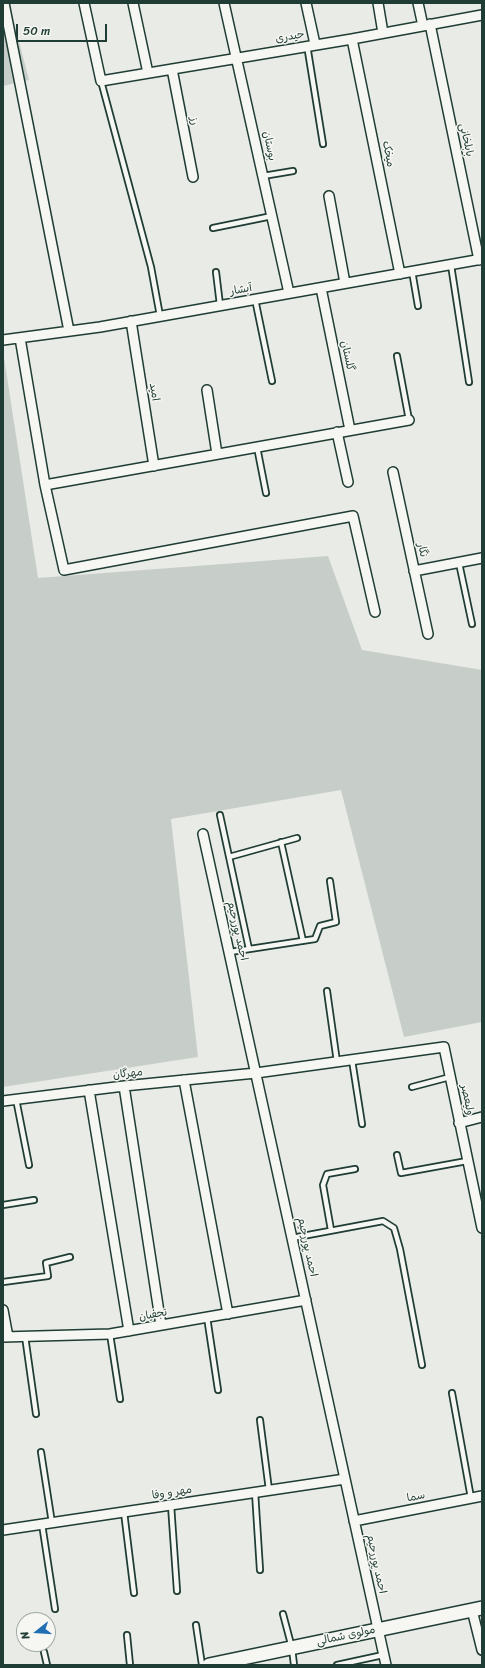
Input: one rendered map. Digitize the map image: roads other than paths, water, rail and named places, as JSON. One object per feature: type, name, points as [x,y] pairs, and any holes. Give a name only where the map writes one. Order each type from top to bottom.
[{"type":"street","points":[[4,3],[69,331]]},
{"type":"street","points":[[84,3],[101,81]]},
{"type":"street","points":[[133,3],[148,73]]},
{"type":"street","name":"بوستان","points":[[224,3],[289,293]]},
{"type":"street","points":[[306,3],[311,45]]},
{"type":"street","points":[[378,3],[383,33]]},
{"type":"street","name":"بابلخانی","points":[[418,3],[426,25],[480,259]]},
{"type":"street","name":"حیدری","points":[[101,81],[237,59],[482,15]]},
{"type":"street","name":"میخک","points":[[352,39],[400,274]]},
{"type":"street","name":"رز","points":[[172,70],[193,177]]},
{"type":"street","points":[[329,196],[345,284]]},
{"type":"street","name":"آبشار","points":[[3,340],[131,321],[480,259]]},
{"type":"street","name":"گلستان","points":[[321,288],[350,430]]},
{"type":"street","name":"امید","points":[[131,321],[154,466]]},
{"type":"street","points":[[20,338],[45,485],[64,570],[353,516],[375,612]]},
{"type":"street","points":[[207,390],[217,454]]},
{"type":"street","points":[[45,485],[408,420]]},
{"type":"street","points":[[337,432],[348,482]]},
{"type":"street","name":"نگار","points":[[393,472],[428,634]]},
{"type":"street","points":[[414,571],[482,558]]},
{"type":"street","name":"احمد پوررحیم","points":[[203,834],[386,1665]]},
{"type":"street","name":"مهرگان","points":[[3,1101],[124,1086],[256,1073],[444,1047]]},
{"type":"street","name":"ولیعصر","points":[[444,1047],[482,1228]]},
{"type":"street","points":[[184,1080],[228,1314]]},
{"type":"street","points":[[124,1086],[161,1325]]},
{"type":"street","points":[[90,1090],[129,1331]]},
{"type":"street","points":[[460,1123],[482,1117]]},
{"type":"street","name":"نجفیان","points":[[5,1337],[110,1334],[306,1300]]},
{"type":"street","points":[[3,1310],[5,1337]]},
{"type":"street","name":"مهر و وفا","points":[[3,1530],[345,1479]]},
{"type":"street","name":"سما","points":[[354,1521],[482,1496]]},
{"type":"street","points":[[477,1609],[482,1650]]},
{"type":"street","name":"مولوی شمالی","points":[[209,1665],[477,1609]]},
{"type":"lane","points":[[311,45],[323,144]]},
{"type":"lane","points":[[101,81],[151,267],[160,316]]},
{"type":"lane","points":[[263,176],[292,171]]},
{"type":"lane","points":[[213,228],[272,216]]},
{"type":"lane","points":[[450,265],[469,382]]},
{"type":"lane","points":[[412,271],[418,306]]},
{"type":"lane","points":[[216,272],[220,305]]},
{"type":"lane","points":[[255,299],[272,381]]},
{"type":"lane","points":[[397,356],[408,420]]},
{"type":"lane","points":[[257,447],[266,493]]},
{"type":"lane","points":[[459,563],[472,624]]},
{"type":"lane","points":[[220,815],[249,949]]},
{"type":"lane","points":[[229,856],[297,838]]},
{"type":"lane","points":[[281,842],[303,941]]},
{"type":"lane","points":[[230,952],[315,939],[320,926],[336,922],[330,881]]},
{"type":"lane","points":[[328,992],[337,1062]]},
{"type":"lane","points":[[352,1060],[362,1124]]},
{"type":"lane","points":[[412,1087],[450,1077]]},
{"type":"lane","points":[[16,1099],[29,1165]]},
{"type":"lane","points":[[397,1155],[401,1173],[467,1161]]},
{"type":"lane","points":[[331,1230],[323,1185],[327,1174],[355,1168]]},
{"type":"lane","points":[[3,1205],[34,1200]]},
{"type":"lane","points":[[292,1238],[383,1221],[394,1228],[400,1249],[422,1365]]},
{"type":"lane","points":[[3,1282],[48,1276],[46,1263],[70,1257]]},
{"type":"lane","points":[[207,1317],[218,1390]]},
{"type":"lane","points":[[110,1334],[120,1399]]},
{"type":"lane","points":[[25,1336],[36,1414]]},
{"type":"lane","points":[[452,1393],[471,1498]]},
{"type":"lane","points":[[260,1420],[269,1490]]},
{"type":"lane","points":[[41,1452],[52,1523]]},
{"type":"lane","points":[[255,1492],[260,1570]]},
{"type":"lane","points":[[171,1505],[176,1591]]},
{"type":"lane","points":[[124,1512],[134,1593]]},
{"type":"lane","points":[[42,1524],[55,1609]]},
{"type":"lane","points":[[283,1614],[292,1648],[294,1665]]},
{"type":"lane","points":[[196,1625],[202,1665]]},
{"type":"lane","points":[[127,1635],[130,1665]]},
{"type":"lane","points":[[44,1652],[47,1665]]},
{"type":"lane","points":[[338,1665],[383,1655]]}]
